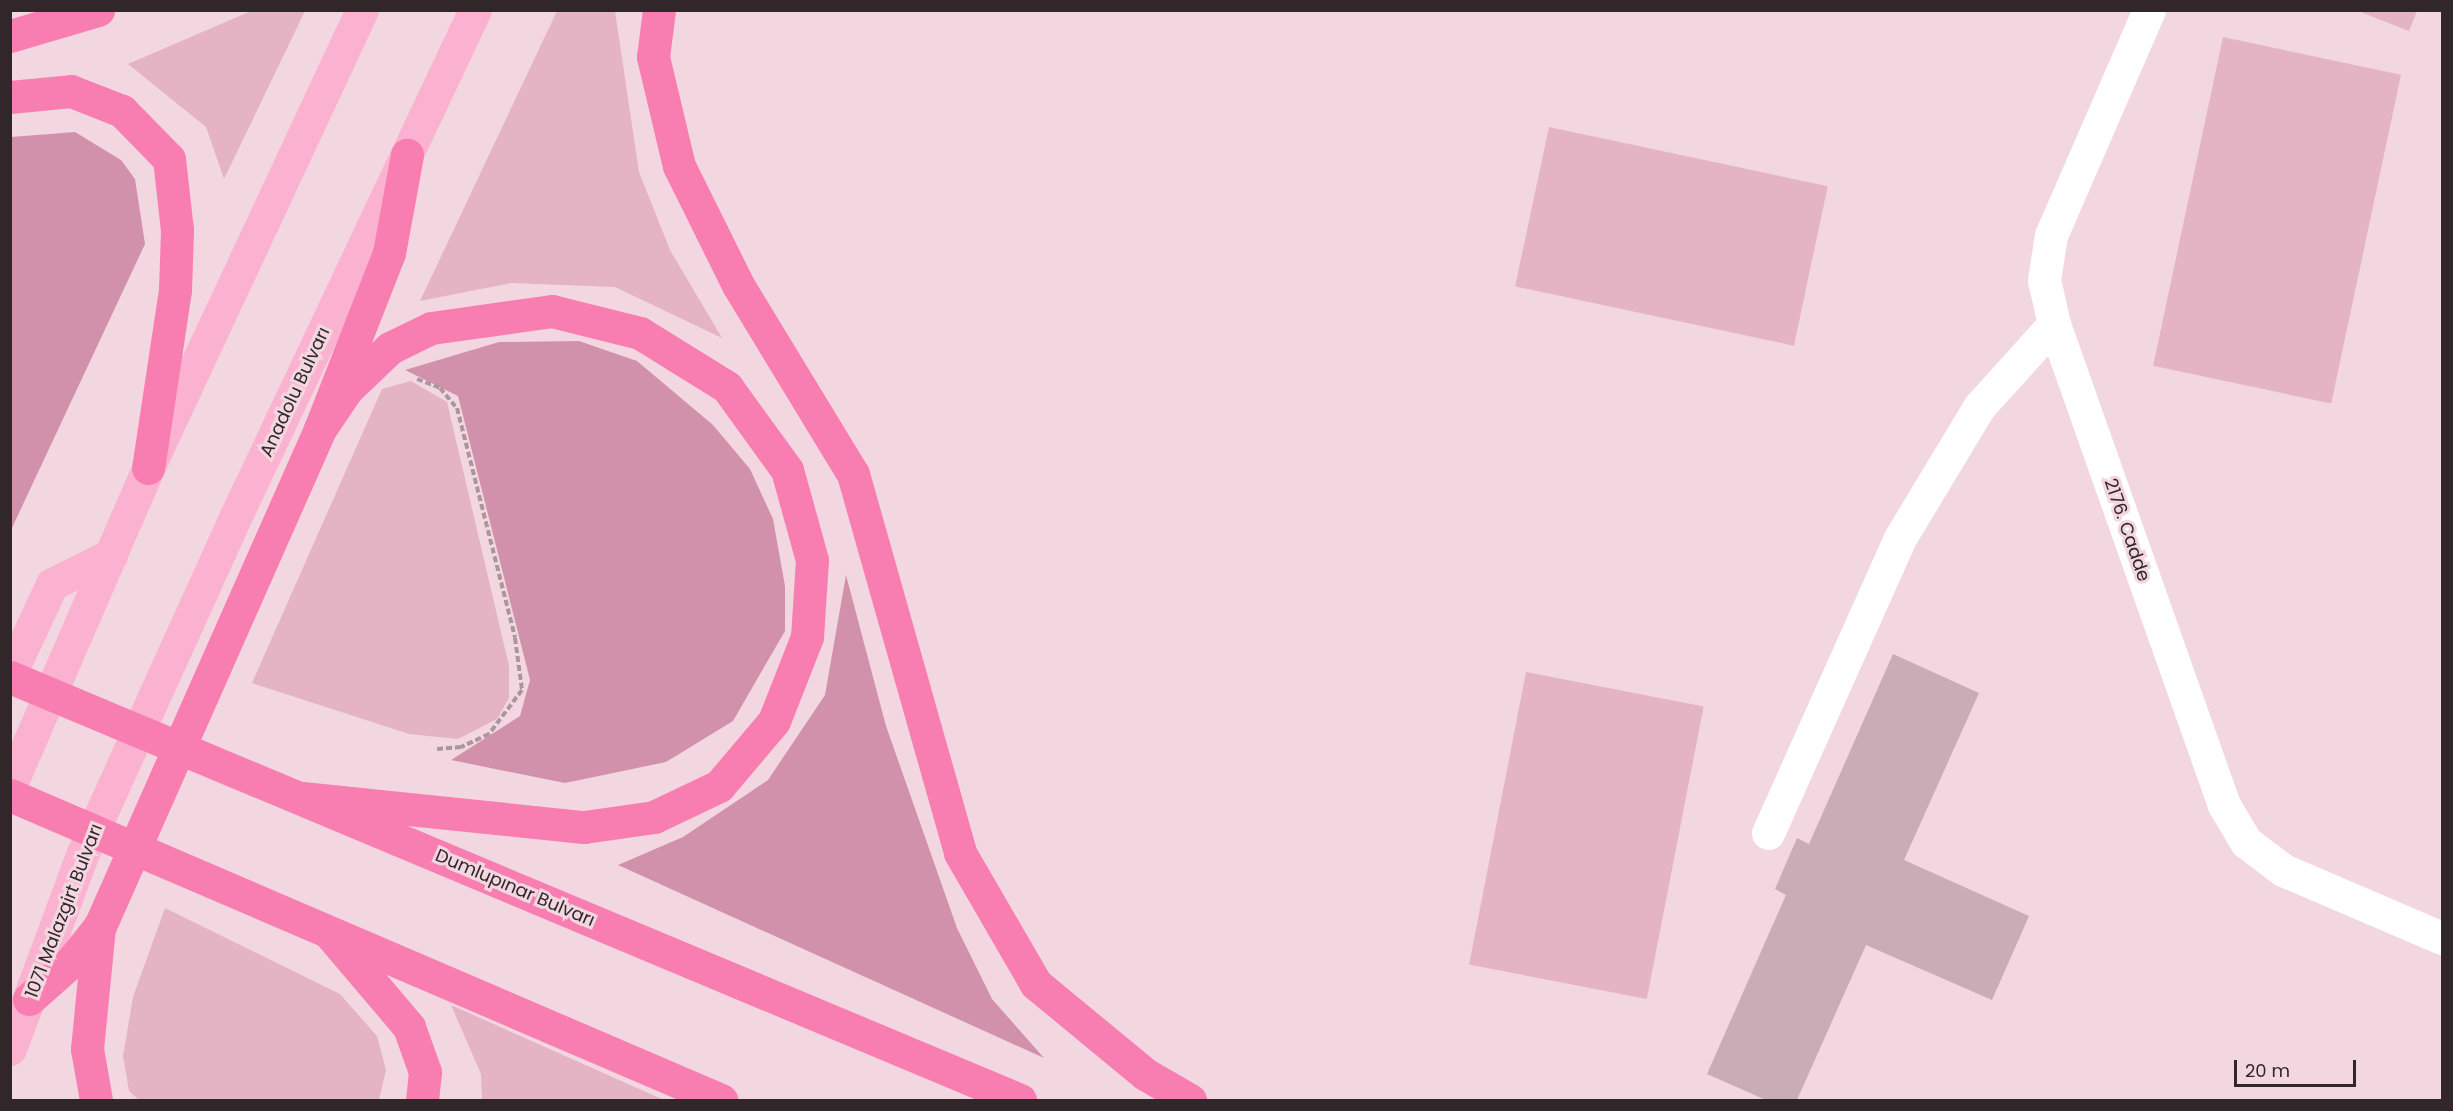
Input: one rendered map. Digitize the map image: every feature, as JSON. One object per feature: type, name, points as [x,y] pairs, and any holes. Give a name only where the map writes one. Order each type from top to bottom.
[{"type":"highway","points":[[10,36],[98,10]]},
{"type":"highway","points":[[659,10],[653,57],[679,166],[738,285],[852,474],[960,853],[1036,984],[1145,1074],[1190,1101]]},
{"type":"highway","points":[[10,97],[71,91],[122,111],[169,159],[177,230],[175,290],[148,468]]},
{"type":"highway","points":[[29,999],[71,962],[100,926],[320,429],[389,253],[407,155]]},
{"type":"highway","points":[[302,798],[584,827],[654,817],[682,804],[719,786],[774,721],[807,637],[812,560],[787,470],[727,387],[640,333],[552,311],[430,328],[390,348],[347,389],[320,429]]},
{"type":"highway","name":"Dumlupınar Bulvarı","points":[[10,676],[1020,1101]]},
{"type":"highway","points":[[10,795],[721,1101]]},
{"type":"highway","points":[[96,1101],[87,1049],[100,926]]},
{"type":"highway","points":[[328,931],[410,1028],[425,1072],[422,1101]]},
{"type":"main road","points":[[10,786],[148,468],[363,10]]},
{"type":"main road","name":"Anadolu Bulvarı","points":[[120,775],[476,10]]},
{"type":"main road","points":[[10,676],[52,584],[111,555]]},
{"type":"main road","name":"1071 Malazgirt Bulvarı","points":[[10,1049],[83,854],[120,775]]},
{"type":"street","name":"2176. Cadde","points":[[2149,10],[2051,235],[2044,280],[2054,324],[2224,806],[2246,842],[2283,870],[2442,938]]},
{"type":"street","points":[[1768,833],[1900,538],[1979,407],[2054,324]]},
{"type":"path","points":[[407,378],[440,388],[457,408],[515,638],[522,690],[489,734],[461,747],[437,749]]},
{"type":"shaded area","points":[[251,11],[305,11],[224,179],[206,127],[128,64]]},
{"type":"shaded area","points":[[557,11],[615,11],[639,172],[670,250],[722,338],[615,287],[511,283],[420,301]]},
{"type":"shaded area","points":[[2358,11],[2417,11],[2409,31]]},
{"type":"shaded area","points":[[2223,37],[2401,75],[2331,403],[2153,366]]},
{"type":"shaded area","points":[[1549,127],[1828,186],[1794,346],[1515,286]]},
{"type":"shaded area","points":[[75,132],[121,160],[135,179],[145,244],[11,530],[11,137]]},
{"type":"shaded area","points":[[579,341],[637,361],[713,425],[750,469],[773,519],[785,586],[785,631],[733,721],[666,762],[565,783],[451,760],[520,716],[530,680],[458,396],[405,370],[499,342]]},
{"type":"shaded area","points":[[411,381],[447,402],[509,666],[509,698],[497,719],[458,739],[409,734],[252,683],[382,389]]},
{"type":"shaded area","points":[[846,575],[886,726],[957,928],[992,999],[1044,1058],[618,865],[683,837],[768,780],[825,695]]},
{"type":"shaded area","points":[[1526,672],[1704,707],[1647,999],[1469,965]]},
{"type":"shaded area","points":[[165,908],[340,994],[377,1036],[386,1070],[379,1100],[139,1100],[129,1091],[123,1056],[133,997]]},
{"type":"shaded area","points":[[451,1005],[664,1100],[482,1100],[481,1074]]},
{"type":"building","points":[[1893,654],[1979,693],[1904,860],[2029,916],[1992,1000],[1866,945],[1797,1100],[1766,1100],[1707,1074],[1786,895],[1775,889],[1797,838],[1809,844]]}]
